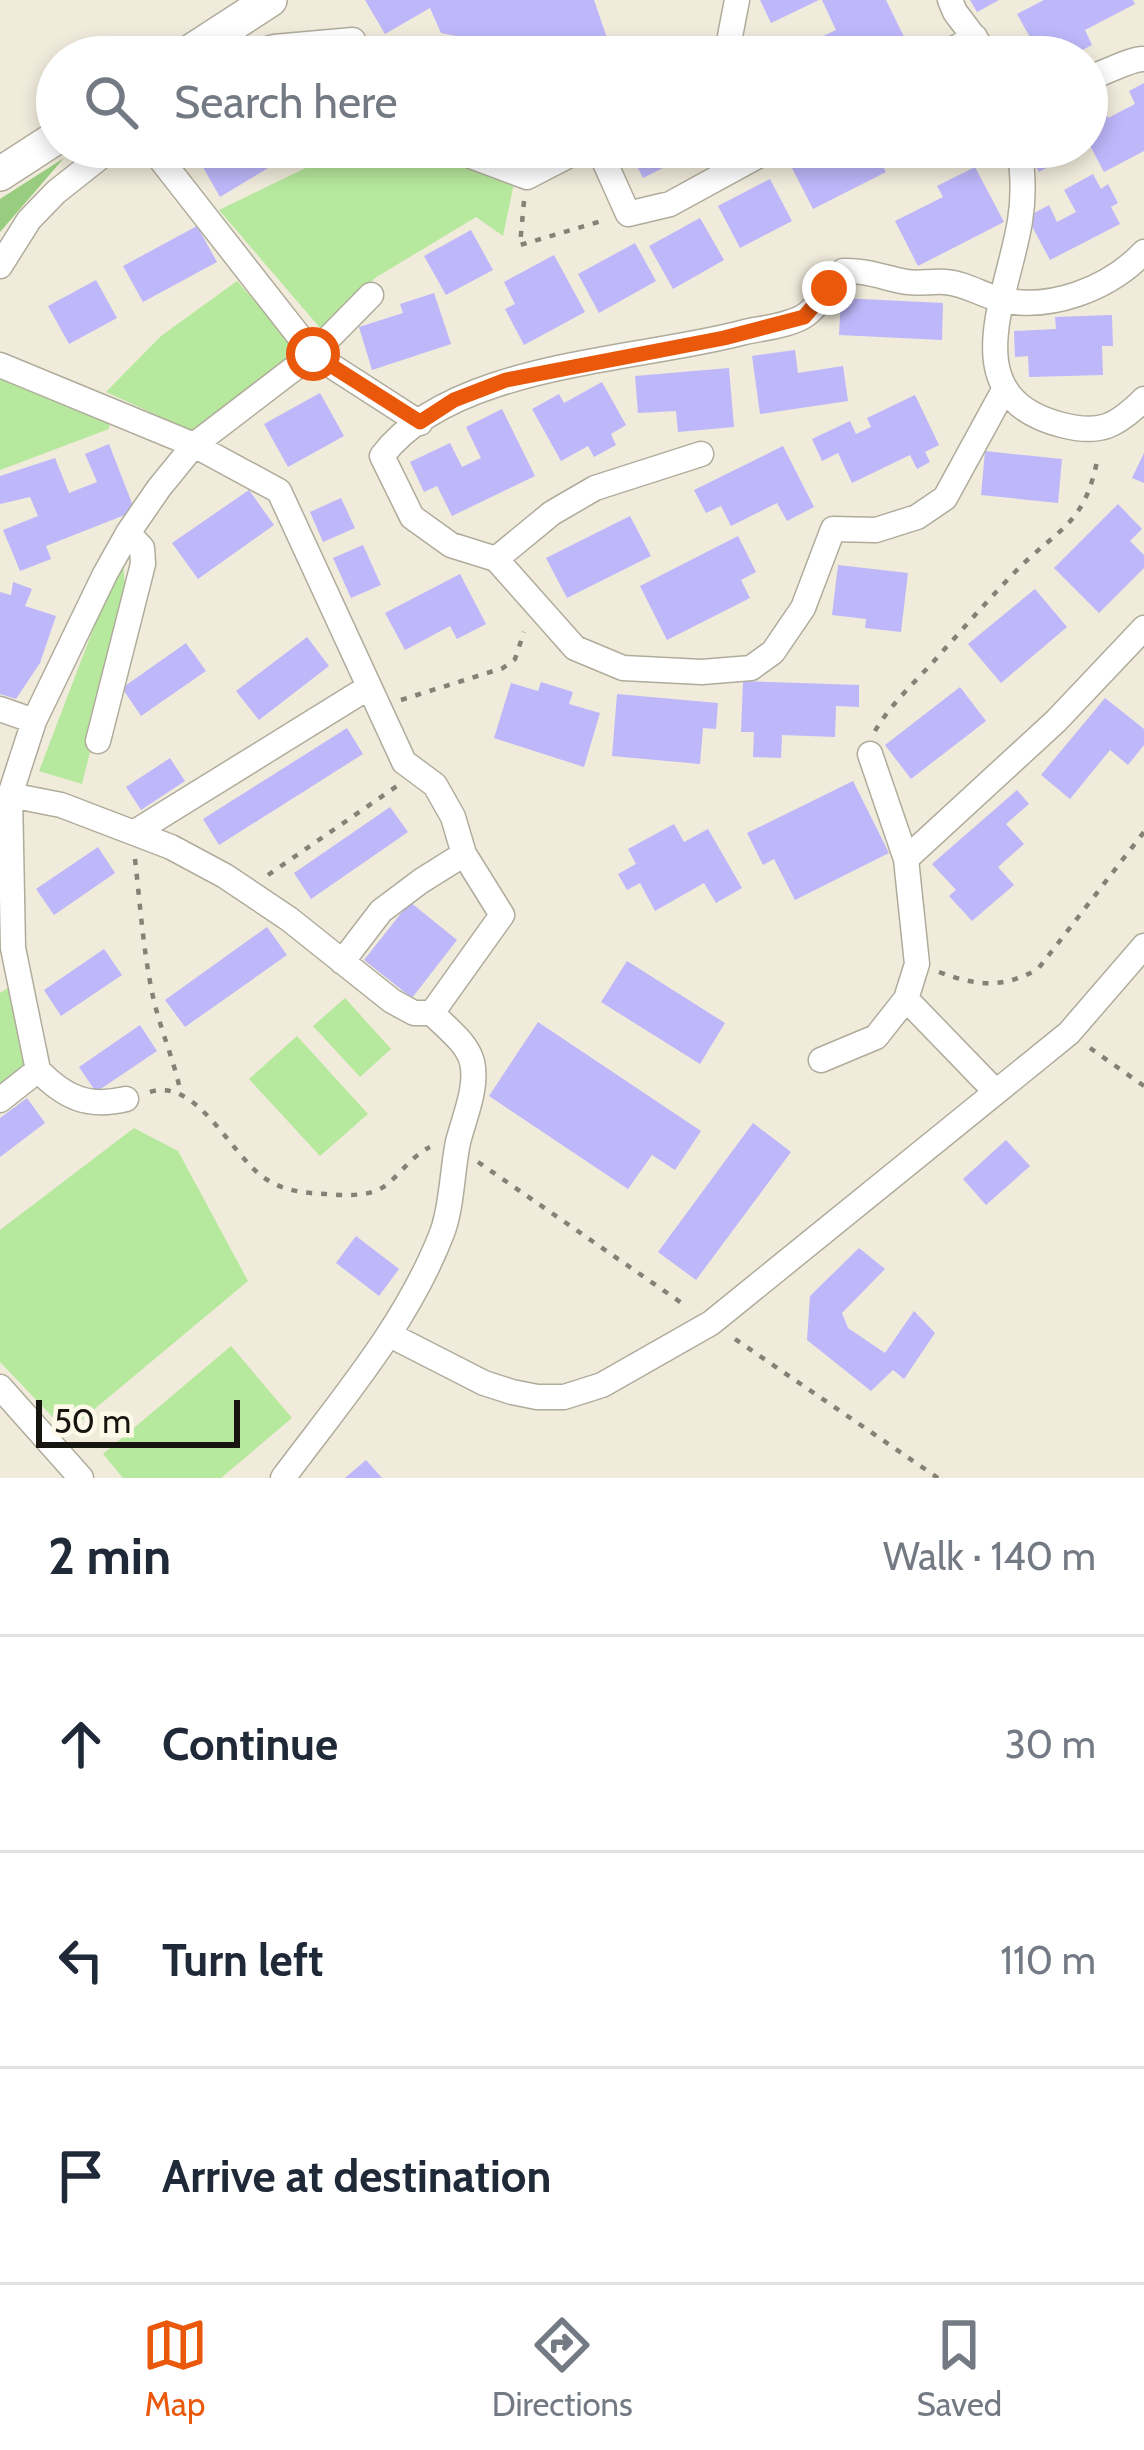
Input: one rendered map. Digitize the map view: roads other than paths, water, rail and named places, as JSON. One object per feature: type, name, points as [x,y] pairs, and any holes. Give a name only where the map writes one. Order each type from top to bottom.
[{"type":"street","points":[[214,36],[270,0]]},
{"type":"street","points":[[730,36],[737,0]]},
{"type":"street","points":[[950,0],[975,36]]},
{"type":"street","points":[[1108,72],[1136,58],[1144,59]]},
{"type":"street","points":[[0,174],[36,151]]},
{"type":"street","points":[[0,266],[29,220],[86,168]]},
{"type":"street","points":[[167,168],[313,354],[420,422]]},
{"type":"street","points":[[503,168],[527,177],[544,168]]},
{"type":"street","points":[[607,168],[628,214],[670,204],[736,168]]},
{"type":"street","points":[[1022,168],[1020,219],[996,316],[996,368],[1004,390],[1016,405],[1040,419],[1074,428],[1104,429],[1144,399]]},
{"type":"street","points":[[1004,390],[945,498],[917,517],[876,530],[833,529],[803,608],[773,652],[751,668],[702,672],[623,668],[575,648],[496,559],[451,545],[412,517],[382,456],[394,440],[454,400],[506,380],[724,338],[804,317],[843,271],[865,270],[910,282],[948,282],[1000,300],[1028,303],[1061,300],[1128,269],[1144,252]]},
{"type":"street","points":[[126,1100],[100,1105],[69,1095],[38,1070],[13,948],[10,795],[34,721],[105,574],[159,488],[194,446],[313,354],[371,295]]},
{"type":"street","points":[[0,365],[194,446],[279,491],[404,763],[435,785],[453,817],[464,854],[502,915],[432,1013]]},
{"type":"street","points":[[496,559],[552,513],[595,488],[701,454]]},
{"type":"street","points":[[98,741],[143,565],[142,548],[128,533]]},
{"type":"street","points":[[906,859],[1056,721],[1144,628]]},
{"type":"street","points":[[135,832],[374,697]]},
{"type":"street","points":[[0,710],[34,721]]},
{"type":"street","points":[[820,1060],[876,1037],[905,999],[917,964],[906,859],[870,754]]},
{"type":"street","points":[[10,795],[61,805],[171,847],[246,890],[392,1001],[414,1013],[432,1013],[467,1048],[473,1066],[472,1089],[445,1228],[390,1335],[283,1478]]},
{"type":"street","points":[[343,962],[381,910],[464,854]]},
{"type":"street","points":[[390,1335],[484,1383],[525,1394],[565,1397],[602,1385],[711,1323],[1069,1033],[1144,946]]},
{"type":"street","points":[[905,999],[996,1092]]},
{"type":"street","points":[[0,1100],[38,1070]]},
{"type":"street","points":[[0,1387],[81,1478]]}]
